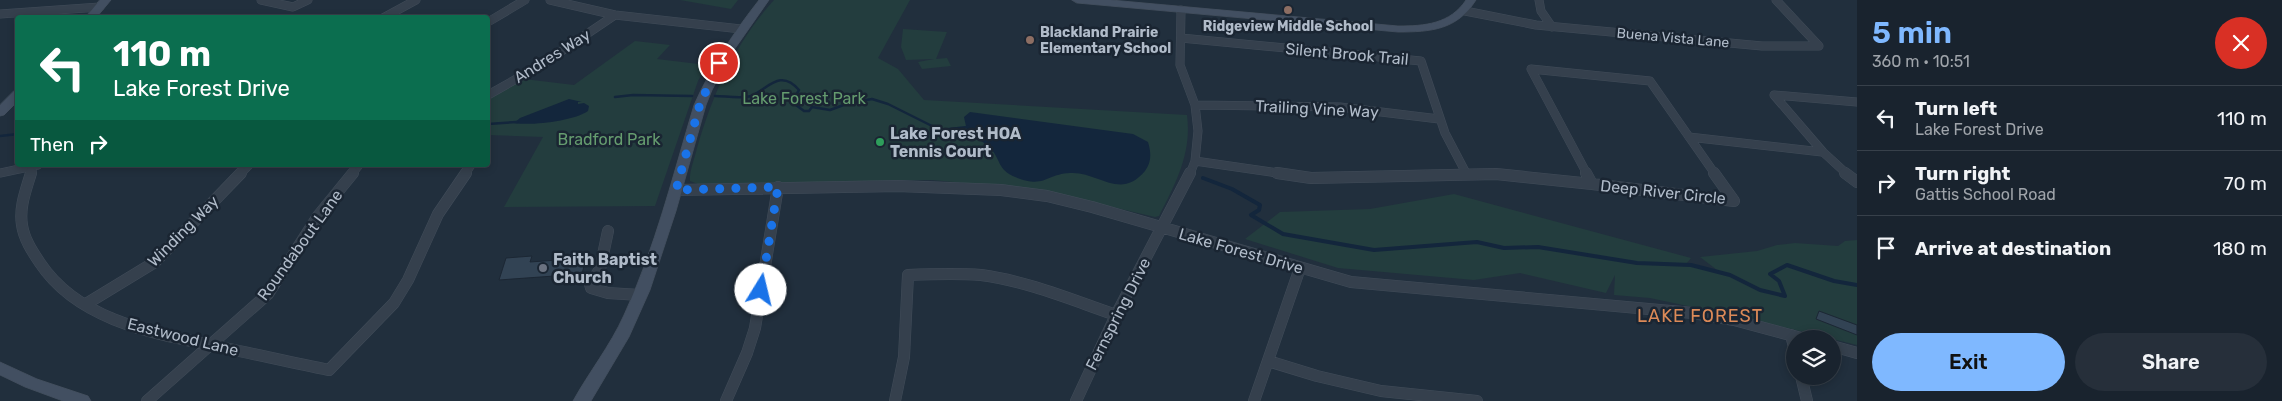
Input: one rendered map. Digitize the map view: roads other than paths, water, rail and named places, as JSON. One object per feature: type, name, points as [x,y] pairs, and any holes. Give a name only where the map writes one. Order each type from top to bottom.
[{"type":"main road","points":[[582,401],[631,316],[640,295],[654,259],[676,190],[700,104],[719,63],[741,29],[764,0]]},
{"type":"main road","points":[[1181,10],[1398,29],[1443,24],[1453,20],[1465,11],[1471,0]]},
{"type":"main road","points":[[93,15],[103,3]]},
{"type":"main road","points":[[0,112],[15,97]]},
{"type":"main road","points":[[0,368],[31,383],[82,401]]},
{"type":"street","points":[[261,0],[292,8],[308,0]]},
{"type":"street","points":[[388,15],[416,0]]},
{"type":"street","points":[[490,21],[525,0]]},
{"type":"street","points":[[550,0],[614,15],[741,29]]},
{"type":"street","points":[[1077,0],[1181,10]]},
{"type":"street","points":[[1539,0],[1541,11],[1552,27]]},
{"type":"street","name":"Buena Vista Lane","points":[[1465,11],[1510,21],[1552,27],[1762,46],[1820,46],[1776,0]]},
{"type":"street","points":[[0,14],[103,3]]},
{"type":"street","name":"Fernspring Drive","points":[[1076,401],[1116,315],[1163,228],[1195,161],[1198,132],[1195,105],[1180,65],[1181,10]]},
{"type":"street","name":"Andres Way","points":[[490,94],[540,65],[614,15]]},
{"type":"street","name":"Silent Brook Trail","points":[[1181,38],[1421,61],[1439,118],[1452,151],[1466,173]]},
{"type":"street","name":"Deep River Circle","points":[[1195,161],[1311,178],[1466,173],[1496,174],[1734,200],[1650,81],[1531,70],[1592,184]]},
{"type":"street","points":[[1857,102],[1774,95],[1822,152],[1837,167],[1857,182]]},
{"type":"street","name":"Trailing Vine Way","points":[[1195,105],[1340,107],[1439,118]]},
{"type":"street","points":[[1689,138],[1822,152]]},
{"type":"street","points":[[0,173],[31,167]]},
{"type":"street","name":"Eastwood Lane","points":[[36,167],[21,209],[25,237],[42,270],[57,284],[108,317],[132,327],[329,370],[394,303],[408,280],[438,214],[470,167]]},
{"type":"street","name":"Winding Way","points":[[86,304],[140,273],[161,257],[212,201],[247,167]]},
{"type":"street","name":"Roundabout Lane","points":[[147,401],[268,294],[318,216],[357,167]]},
{"type":"street","name":"Lake Forest Drive","points":[[676,190],[898,186],[1001,190],[1048,196],[1339,279],[1373,285],[1692,313],[1734,320],[1786,334]]},
{"type":"street","points":[[726,401],[747,353],[755,328],[778,187]]},
{"type":"street","points":[[608,231],[600,270],[590,284],[591,288],[608,293],[640,295]]},
{"type":"street","points":[[1254,401],[1300,268]]},
{"type":"street","points":[[895,401],[904,357],[908,275],[966,274],[1018,282],[1116,315]]},
{"type":"street","points":[[1841,349],[1857,353]]},
{"type":"street","points":[[1268,361],[1317,376],[1381,391],[1476,401]]},
{"type":"street","points":[[1803,385],[1807,401]]},
{"type":"water","points":[[569,99],[582,102],[578,102],[578,104],[584,103],[589,106],[588,111],[573,118],[552,122],[514,123],[520,118]]},
{"type":"water","points":[[970,112],[1133,134],[1148,142],[1150,161],[1145,171],[1136,180],[1127,184],[1109,183],[1090,176],[1070,173],[1033,182],[1025,180],[1005,171],[991,149],[967,131],[964,117]]},
{"type":"waterway","points":[[715,96],[747,97],[780,80],[792,84],[799,90],[792,102],[804,111],[809,111],[812,107],[830,110],[849,103],[872,99],[888,104],[940,130],[968,127]]},
{"type":"waterway","points":[[615,97],[633,95],[692,96]]},
{"type":"waterway","points":[[490,124],[517,122]]},
{"type":"waterway","points":[[0,136],[15,134]]},
{"type":"waterway","points":[[1203,178],[1232,189],[1260,205],[1259,210],[1251,215],[1283,234],[1374,250],[1477,242],[1504,248],[1538,247],[1637,263],[1691,265],[1730,275],[1760,290],[1785,296],[1779,281],[1770,274],[1787,265],[1834,281],[1857,285]]},
{"type":"place","name":"Ridgeview Middle School","points":[[1288,10]]},
{"type":"place","name":"Blackland Prairie Elementary School","points":[[1030,40]]},
{"type":"place","name":"Lake Forest HOA Tennis Court","points":[[880,142]]},
{"type":"place","name":"Faith Baptist Church","points":[[543,268]]},
{"type":"district","name":"LAKE FOREST","points":[[1700,316]]},
{"type":"park label","name":"Lake Forest Park","points":[[804,98]]},
{"type":"park label","name":"Bradford Park","points":[[609,139]]}]
